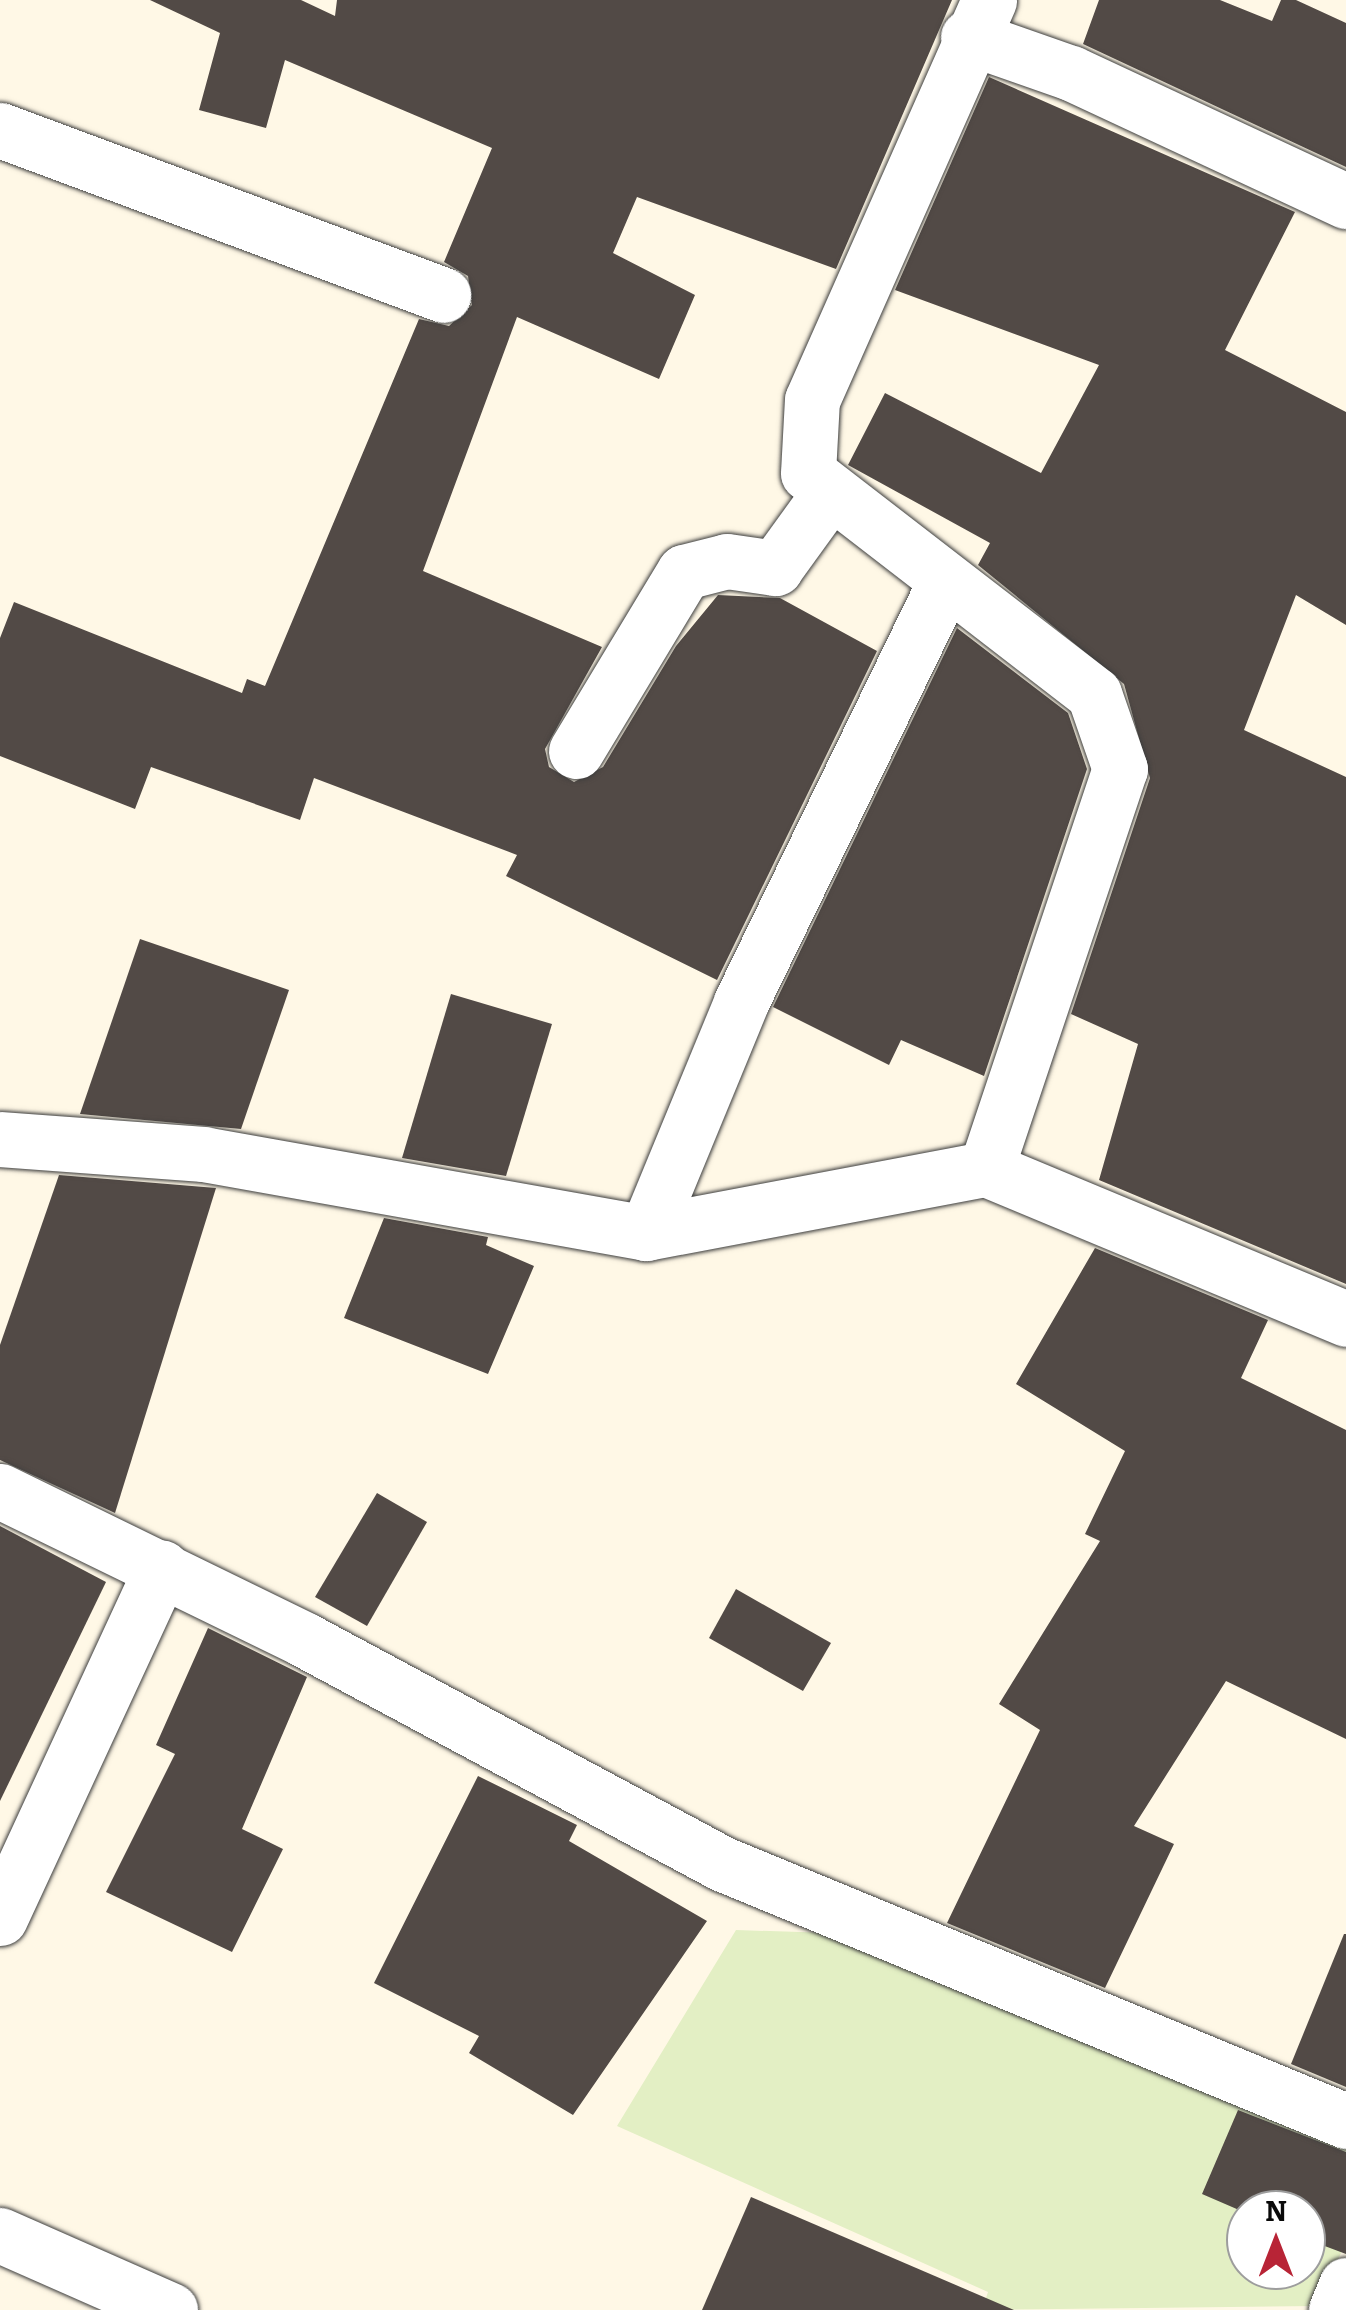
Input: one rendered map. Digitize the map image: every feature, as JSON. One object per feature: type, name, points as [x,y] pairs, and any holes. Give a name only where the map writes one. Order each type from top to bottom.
[{"type":"street","points":[[986,1169],[1120,769],[1094,694],[808,473],[812,400],[979,18],[1070,73],[1346,201]]},
{"type":"street","points":[[0,130],[443,295]]},
{"type":"street","points":[[576,751],[684,572],[727,561],[775,568],[830,492]]},
{"type":"street","points":[[646,1233],[740,1002],[945,582]]},
{"type":"street","points":[[0,1139],[203,1154],[646,1233],[986,1169],[1346,1319]]},
{"type":"street","points":[[0,1490],[162,1568],[722,1864],[1346,2121]]},
{"type":"street","points":[[0,1918],[162,1568]]},
{"type":"street","points":[[0,2235],[170,2310]]},
{"type":"street","points":[[1336,2310],[1346,2285]]},
{"type":"green space","points":[[736,1930],[831,1933],[1346,2147],[1346,2242],[1326,2286],[1326,2190],[1226,2190],[1226,2290],[1324,2290],[1317,2306],[982,2310],[988,2292],[617,2126]]},
{"type":"building","points":[[150,0],[301,0],[335,16],[337,0],[952,0],[836,269],[637,197],[613,253],[695,295],[659,379],[517,317],[423,571],[602,647],[545,749],[549,767],[574,782],[603,767],[676,646],[718,595],[780,598],[877,651],[717,980],[506,876],[517,855],[314,778],[300,820],[151,767],[135,809],[0,756],[0,638],[14,602],[242,693],[247,679],[265,686],[419,319],[449,326],[472,305],[468,276],[444,262],[492,148],[285,60],[266,128],[199,110],[220,33]]},
{"type":"building","points":[[1099,0],[1220,0],[1272,21],[1281,0],[1296,0],[1346,23],[1346,167],[1083,44]]},
{"type":"building","points":[[989,77],[1295,212],[1225,350],[1346,412],[1346,625],[1296,595],[1244,730],[1346,777],[1346,1284],[1099,1180],[1138,1044],[1071,1014],[1150,778],[1124,684],[978,565],[990,543],[848,465],[885,393],[1041,473],[1099,365],[895,290]]},
{"type":"building","points":[[957,628],[1068,713],[1087,769],[984,1076],[901,1040],[889,1065],[773,1007]]},
{"type":"building","points":[[140,939],[289,990],[241,1129],[80,1114]]},
{"type":"building","points":[[451,994],[552,1024],[506,1176],[402,1158]]},
{"type":"building","points":[[59,1175],[216,1188],[115,1513],[0,1460],[0,1345]]},
{"type":"building","points":[[384,1218],[488,1237],[486,1245],[534,1266],[488,1374],[344,1318]]},
{"type":"building","points":[[1095,1248],[1268,1320],[1241,1378],[1346,1430],[1346,1739],[1226,1681],[1134,1826],[1174,1844],[1105,1988],[947,1923],[1040,1730],[999,1704],[1100,1541],[1085,1534],[1125,1451],[1016,1384]]},
{"type":"building","points":[[377,1493],[427,1522],[367,1626],[315,1597]]},
{"type":"building","points":[[0,1526],[106,1582],[0,1801]]},
{"type":"building","points":[[736,1589],[831,1643],[803,1691],[709,1638]]},
{"type":"building","points":[[208,1628],[307,1677],[242,1829],[283,1849],[232,1952],[106,1892],[175,1754],[156,1745]]},
{"type":"building","points":[[478,1776],[577,1825],[569,1841],[707,1921],[573,2115],[469,2053],[479,2036],[374,1983]]},
{"type":"building","points":[[1346,1934],[1346,2087],[1291,2064]]},
{"type":"building","points":[[1238,2110],[1346,2152],[1346,2254],[1326,2246],[1326,2190],[1226,2190],[1226,2204],[1202,2194]]},
{"type":"building","points":[[751,2197],[1014,2310],[702,2310]]}]
